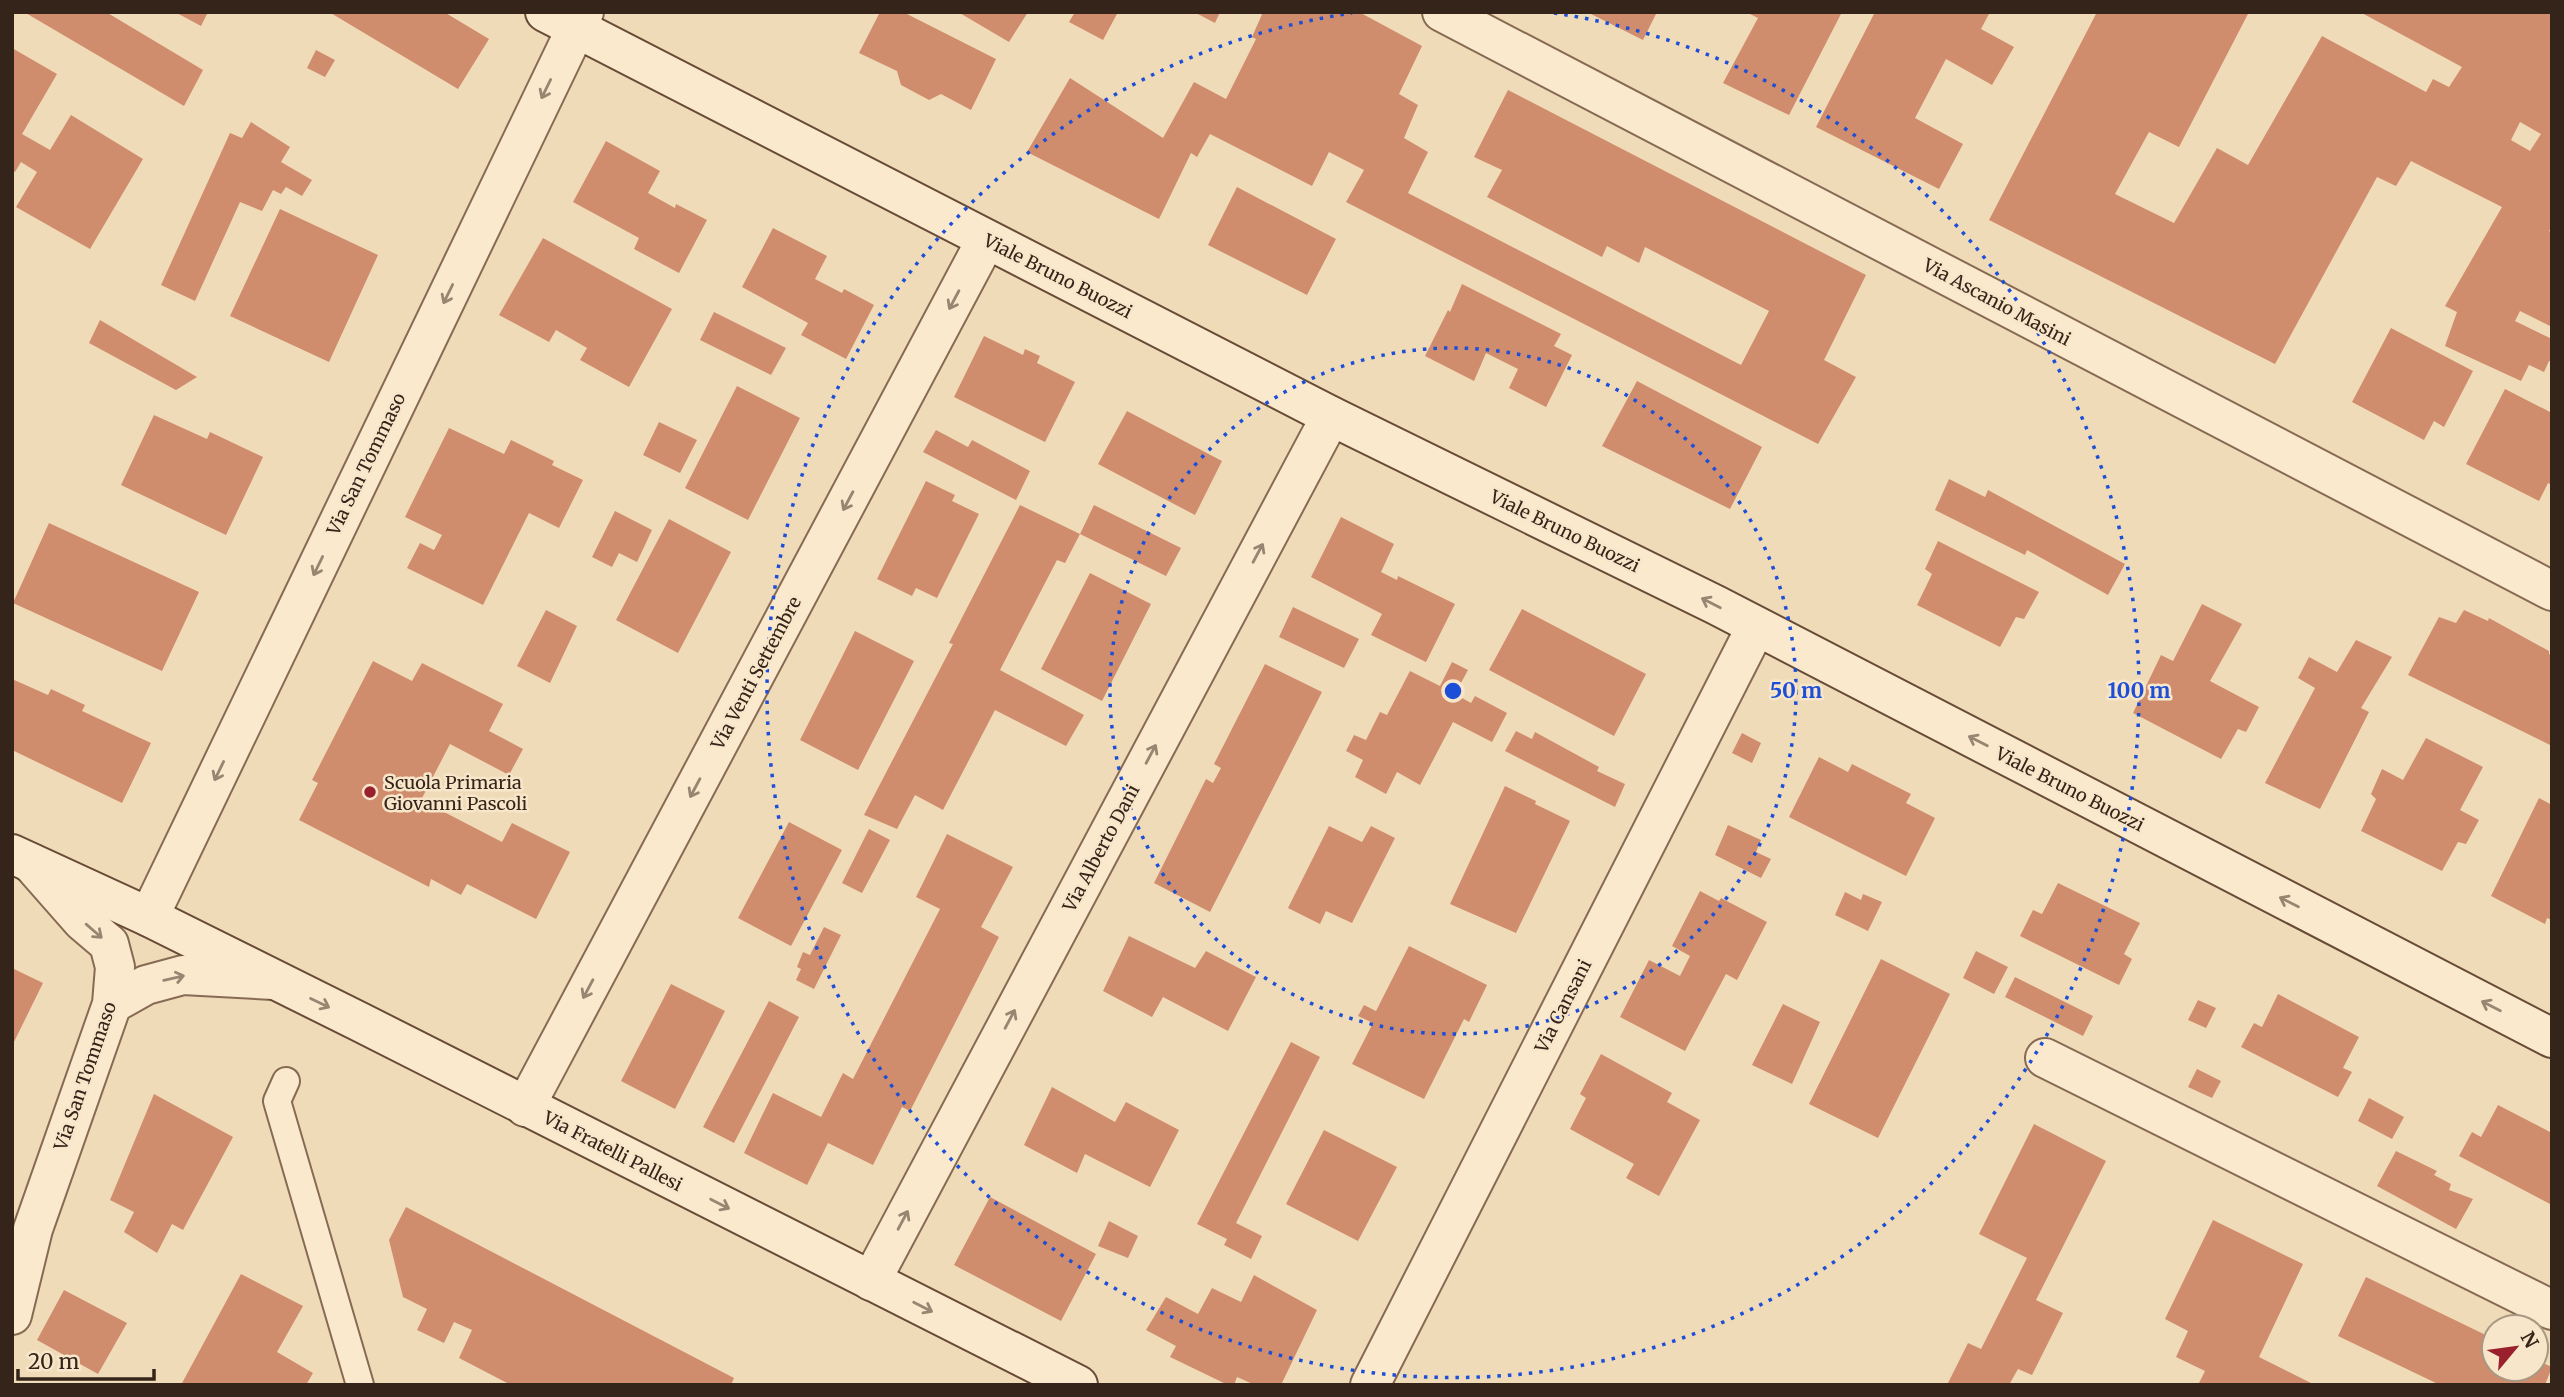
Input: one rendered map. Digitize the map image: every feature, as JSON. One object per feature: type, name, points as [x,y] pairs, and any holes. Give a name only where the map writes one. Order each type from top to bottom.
[{"type":"street","name":"Via Ascanio Masini","points":[[1442,12],[2552,591]]},
{"type":"street","name":"Viale Bruno Buozzi","points":[[569,17],[986,240],[1331,416],[1756,627],[2552,1038]]},
{"type":"street","name":"Via San Tommaso","points":[[149,917],[569,17]]},
{"type":"street","name":"Via Venti Settembre","points":[[526,1107],[986,240]]},
{"type":"street","name":"Via Alberto Dani","points":[[871,1281],[1331,416]]},
{"type":"street","name":"Via Cansani","points":[[1370,1385],[1756,627]]},
{"type":"street","name":"Via San Tommaso","points":[[12,1315],[33,1229],[112,1004],[115,967],[109,944],[82,921],[22,858]]},
{"type":"street","name":"Via Fratelli Pallesi","points":[[22,858],[149,917],[1078,1385]]},
{"type":"street","points":[[112,1004],[146,985],[183,975],[273,980]]},
{"type":"street","points":[[2045,1058],[2552,1310]]},
{"type":"lane","points":[[286,1081],[278,1101],[360,1385]]},
{"type":"building","points":[[24,12],[106,12],[203,70],[184,106]]},
{"type":"building","points":[[175,12],[208,12],[201,26]]},
{"type":"building","points":[[329,12],[444,12],[489,39],[458,89]]},
{"type":"building","points":[[880,12],[903,12],[996,59],[971,110],[941,94],[929,100],[901,85],[897,71],[859,53]]},
{"type":"building","points":[[958,12],[1028,12],[1009,42]]},
{"type":"building","points":[[1075,12],[1118,12],[1103,40],[1069,22]]},
{"type":"building","points":[[1194,12],[1220,12],[1215,23]]},
{"type":"building","points":[[1263,12],[1359,12],[1422,46],[1399,94],[1418,105],[1404,138],[1428,152],[1408,193],[1741,365],[1769,311],[1645,247],[1639,263],[1607,246],[1602,257],[1487,197],[1502,170],[1474,157],[1508,90],[1866,275],[1824,360],[1856,377],[1818,444],[1346,202],[1364,170],[1329,152],[1312,186],[1210,134],[1197,157],[1191,153],[1159,219],[1027,152],[1070,78],[1163,138],[1194,82],[1226,99],[1256,39],[1252,37]]},
{"type":"building","points":[[1587,12],[1657,12],[1643,40]]},
{"type":"building","points":[[1746,12],[1842,12],[1789,115],[1723,83],[1758,18]]},
{"type":"building","points":[[1875,12],[1990,12],[1981,29],[2014,47],[1992,85],[1946,59],[1915,118],[1963,144],[1939,189],[1816,127]]},
{"type":"building","points":[[2097,12],[2249,12],[2179,147],[2149,132],[2115,194],[2174,223],[2217,148],[2248,165],[2322,36],[2426,92],[2433,79],[2449,87],[2462,67],[2360,12],[2552,12],[2552,226],[2549,231],[2552,232],[2552,327],[2520,311],[2515,321],[2552,339],[2552,362],[2549,361],[2544,372],[2529,365],[2521,381],[2445,346],[2457,312],[2445,306],[2502,207],[2411,161],[2396,186],[2377,177],[2275,364],[1989,220]],"holes":[[[2520,122],[2541,134],[2530,151],[2511,140]]]},
{"type":"building","points":[[12,48],[57,74],[22,134],[50,150],[71,115],[143,159],[90,249],[16,207],[37,172],[21,162],[15,172],[12,170]]},
{"type":"building","points":[[316,50],[335,60],[325,77],[307,68]]},
{"type":"building","points":[[251,122],[290,147],[281,162],[312,180],[302,196],[286,187],[281,194],[273,190],[262,211],[240,202],[195,301],[161,285],[230,133],[242,138]]},
{"type":"building","points":[[606,141],[660,171],[648,193],[675,208],[676,204],[707,220],[679,273],[634,249],[639,238],[573,202]]},
{"type":"building","points":[[1237,187],[1336,239],[1307,295],[1208,245]]},
{"type":"building","points":[[280,209],[378,255],[329,362],[230,316]]},
{"type":"building","points":[[773,228],[827,256],[815,279],[842,293],[844,289],[874,305],[846,359],[801,335],[808,323],[742,287]]},
{"type":"building","points":[[543,238],[672,309],[629,387],[580,360],[587,348],[556,330],[549,342],[499,315]]},
{"type":"building","points":[[1462,284],[1561,334],[1554,346],[1572,355],[1546,407],[1509,388],[1518,369],[1486,353],[1474,381],[1425,356],[1448,310],[1450,312]]},
{"type":"building","points":[[714,312],[786,348],[771,375],[700,340]]},
{"type":"building","points":[[100,320],[197,377],[176,390],[89,343]]},
{"type":"building","points":[[2391,328],[2473,371],[2444,427],[2434,421],[2424,440],[2352,402]]},
{"type":"building","points":[[984,336],[1023,355],[1025,349],[1040,356],[1037,363],[1075,382],[1045,442],[954,397]]},
{"type":"building","points":[[1637,381],[1762,447],[1730,509],[1602,446]]},
{"type":"building","points":[[737,386],[800,418],[748,520],[685,488]]},
{"type":"building","points":[[2505,389],[2552,413],[2552,485],[2548,483],[2539,501],[2466,464]]},
{"type":"building","points":[[1127,411],[1222,461],[1195,515],[1098,464]]},
{"type":"building","points":[[154,415],[207,439],[210,432],[263,457],[226,535],[121,485]]},
{"type":"building","points":[[659,422],[697,440],[680,473],[643,455]]},
{"type":"building","points":[[449,428],[504,454],[511,440],[554,461],[552,465],[583,480],[559,528],[529,513],[483,605],[407,568],[420,543],[434,550],[442,535],[405,517]]},
{"type":"building","points":[[936,430],[968,447],[972,440],[1030,471],[1016,500],[923,452]]},
{"type":"building","points":[[1949,479],[1985,497],[1988,490],[2125,564],[2108,595],[2027,550],[2025,555],[1935,510]]},
{"type":"building","points":[[926,481],[955,495],[952,501],[979,514],[937,598],[916,588],[912,596],[877,579]]},
{"type":"building","points":[[1020,505],[1080,534],[1065,563],[1057,560],[1000,670],[1084,715],[1066,746],[995,710],[943,810],[915,795],[897,829],[864,815],[953,644],[949,643]]},
{"type":"building","points":[[1094,505],[1181,548],[1166,576],[1080,534]]},
{"type":"building","points":[[615,511],[652,530],[637,562],[619,553],[612,567],[592,557]]},
{"type":"building","points":[[1341,517],[1394,544],[1381,572],[1397,580],[1398,576],[1455,604],[1426,662],[1371,635],[1382,614],[1311,577]]},
{"type":"building","points":[[669,519],[731,552],[678,653],[616,620]]},
{"type":"building","points":[[49,523],[199,592],[162,671],[13,603]]},
{"type":"building","points":[[1938,541],[2039,592],[2024,619],[2016,617],[2000,647],[1917,605],[1932,574],[1925,569]]},
{"type":"building","points":[[1090,573],[1151,604],[1102,701],[1041,669]]},
{"type":"building","points":[[2202,604],[2242,624],[2210,681],[2259,707],[2246,732],[2238,729],[2221,759],[2133,713],[2161,655],[2173,661]]},
{"type":"building","points":[[1293,607],[1359,639],[1344,668],[1279,637]]},
{"type":"building","points":[[1522,609],[1646,674],[1614,736],[1489,670]]},
{"type":"building","points":[[546,610],[577,626],[550,683],[517,666]]},
{"type":"building","points":[[2464,610],[2488,621],[2489,618],[2549,651],[2552,656],[2552,746],[2408,675],[2439,617],[2456,623]]},
{"type":"building","points":[[855,631],[914,661],[858,770],[800,740]]},
{"type":"building","points":[[2356,640],[2392,657],[2361,708],[2369,712],[2320,809],[2265,783],[2315,688],[2298,678],[2309,657],[2337,672]]},
{"type":"building","name":"Scuola Primaria Giovanni Pascoli","points":[[373,661],[412,681],[422,663],[503,704],[489,731],[523,749],[509,775],[450,744],[421,800],[502,842],[512,823],[570,852],[536,919],[467,884],[461,895],[431,879],[429,887],[299,820],[318,783],[312,780]]},
{"type":"building","points":[[1452,662],[1468,670],[1455,694],[1471,703],[1475,696],[1507,713],[1492,742],[1453,722],[1420,785],[1397,772],[1386,794],[1355,777],[1363,760],[1346,751],[1354,735],[1366,740],[1380,712],[1387,715],[1410,671],[1440,686]]},
{"type":"building","points":[[1265,664],[1322,692],[1210,912],[1154,883],[1206,779],[1213,783],[1221,768],[1214,764]]},
{"type":"building","points":[[12,679],[48,695],[51,689],[85,705],[82,711],[151,743],[122,803],[12,750]]},
{"type":"building","points":[[1516,731],[1532,739],[1535,732],[1599,767],[1597,771],[1625,784],[1615,807],[1505,751]]},
{"type":"building","points":[[1742,733],[1761,743],[1752,763],[1732,753]]},
{"type":"building","points":[[2426,738],[2483,767],[2460,810],[2479,820],[2466,844],[2458,842],[2442,871],[2361,831],[2376,799],[2371,794],[2382,769],[2403,780]]},
{"type":"building","points":[[1819,757],[1848,772],[1852,764],[1911,794],[1906,803],[1935,818],[1906,876],[1789,817]]},
{"type":"building","points":[[1505,786],[1570,821],[1516,933],[1450,904]]},
{"type":"building","points":[[2539,798],[2552,805],[2552,920],[2547,918],[2545,924],[2491,896]]},
{"type":"building","points":[[789,822],[842,850],[791,946],[738,918]]},
{"type":"building","points":[[1728,825],[1761,840],[1756,852],[1771,859],[1761,878],[1715,855]]},
{"type":"building","points":[[1329,826],[1362,842],[1371,826],[1395,838],[1352,923],[1326,911],[1320,924],[1288,908]]},
{"type":"building","points":[[869,829],[890,840],[862,893],[842,883]]},
{"type":"building","points":[[947,834],[1013,867],[981,927],[999,937],[910,1111],[902,1107],[873,1165],[828,1143],[807,1185],[744,1153],[773,1093],[821,1117],[843,1073],[853,1079],[940,909],[916,897]]},
{"type":"building","points":[[2058,883],[2140,923],[2124,954],[2132,959],[2119,985],[2020,936],[2033,910],[2042,914]]},
{"type":"building","points":[[1700,891],[1719,901],[1721,898],[1767,922],[1737,980],[1726,974],[1685,1051],[1620,1017],[1649,960],[1680,976],[1690,956],[1672,946]]},
{"type":"building","points":[[1845,892],[1861,900],[1863,894],[1882,902],[1868,931],[1835,915]]},
{"type":"building","points":[[824,927],[841,935],[814,989],[796,980],[801,969],[797,967],[803,952],[810,955]]},
{"type":"building","points":[[1129,936],[1195,968],[1206,951],[1256,977],[1228,1031],[1163,997],[1152,1017],[1103,991]]},
{"type":"building","points":[[1409,946],[1487,985],[1469,1022],[1464,1019],[1424,1099],[1352,1064],[1373,1023],[1358,1016],[1364,1005],[1376,1011]]},
{"type":"building","points":[[1976,951],[2008,967],[1994,994],[1963,978]]},
{"type":"building","points":[[1881,959],[1950,994],[1878,1138],[1809,1104]]},
{"type":"building","points":[[12,968],[43,983],[12,1046]]},
{"type":"building","points":[[2015,977],[2093,1016],[2083,1036],[2005,997]]},
{"type":"building","points":[[671,984],[725,1011],[675,1109],[621,1081]]},
{"type":"building","points":[[2278,994],[2359,1037],[2343,1068],[2352,1072],[2338,1097],[2241,1047],[2254,1023],[2262,1027]]},
{"type":"building","points":[[2198,1000],[2216,1008],[2206,1028],[2188,1020]]},
{"type":"building","points":[[769,1001],[799,1017],[734,1143],[703,1127]]},
{"type":"building","points":[[1783,1004],[1820,1022],[1792,1084],[1752,1065]]},
{"type":"building","points":[[1291,1042],[1320,1057],[1236,1223],[1262,1236],[1251,1259],[1224,1245],[1227,1239],[1197,1224]]},
{"type":"building","points":[[1601,1054],[1672,1093],[1667,1102],[1700,1120],[1659,1196],[1626,1178],[1634,1164],[1570,1129],[1586,1098],[1580,1094]]},
{"type":"building","points":[[2197,1069],[2221,1081],[2212,1098],[2188,1087]]},
{"type":"building","points":[[1052,1087],[1115,1122],[1126,1102],[1179,1130],[1150,1187],[1085,1154],[1077,1173],[1024,1145]]},
{"type":"building","points":[[154,1094],[233,1137],[183,1230],[172,1224],[157,1253],[124,1232],[134,1212],[110,1200]]},
{"type":"building","points":[[2369,1098],[2404,1117],[2392,1139],[2358,1121]]},
{"type":"building","points":[[2498,1105],[2552,1133],[2552,1205],[2459,1156],[2472,1132],[2481,1137]]},
{"type":"building","points":[[2034,1124],[2106,1161],[2036,1300],[2063,1313],[2032,1375],[2018,1369],[2009,1385],[1947,1385],[1968,1343],[1981,1349],[2027,1258],[1979,1234]]},
{"type":"building","points":[[1324,1130],[1397,1167],[1358,1241],[1286,1204]]},
{"type":"building","points":[[2396,1151],[2437,1171],[2434,1175],[2451,1184],[2449,1190],[2473,1199],[2456,1229],[2377,1186]]},
{"type":"building","points":[[990,1197],[1096,1254],[1061,1321],[954,1265]]},
{"type":"building","points":[[406,1207],[734,1378],[731,1385],[511,1385],[459,1358],[472,1330],[454,1322],[444,1343],[417,1330],[427,1309],[403,1297],[389,1240]]},
{"type":"building","points":[[2213,1220],[2303,1264],[2259,1357],[2315,1385],[2198,1385],[2205,1371],[2176,1357],[2188,1331],[2165,1319]]},
{"type":"building","points":[[1109,1221],[1138,1236],[1128,1258],[1098,1246]]},
{"type":"building","points":[[241,1274],[303,1306],[277,1352],[313,1373],[306,1385],[181,1385]]},
{"type":"building","points":[[1254,1275],[1317,1310],[1281,1385],[1255,1385],[1237,1377],[1234,1385],[1228,1385],[1170,1357],[1176,1346],[1146,1330],[1166,1297],[1198,1314],[1212,1288],[1241,1302]]},
{"type":"building","points":[[2366,1277],[2480,1332],[2480,1383],[2546,1383],[2440,1385],[2338,1336]]},
{"type":"building","points":[[64,1290],[127,1323],[98,1374],[37,1340]]},
{"type":"place","name":"Scuola Primaria Giovanni Pascoli","points":[[370,792]]}]
